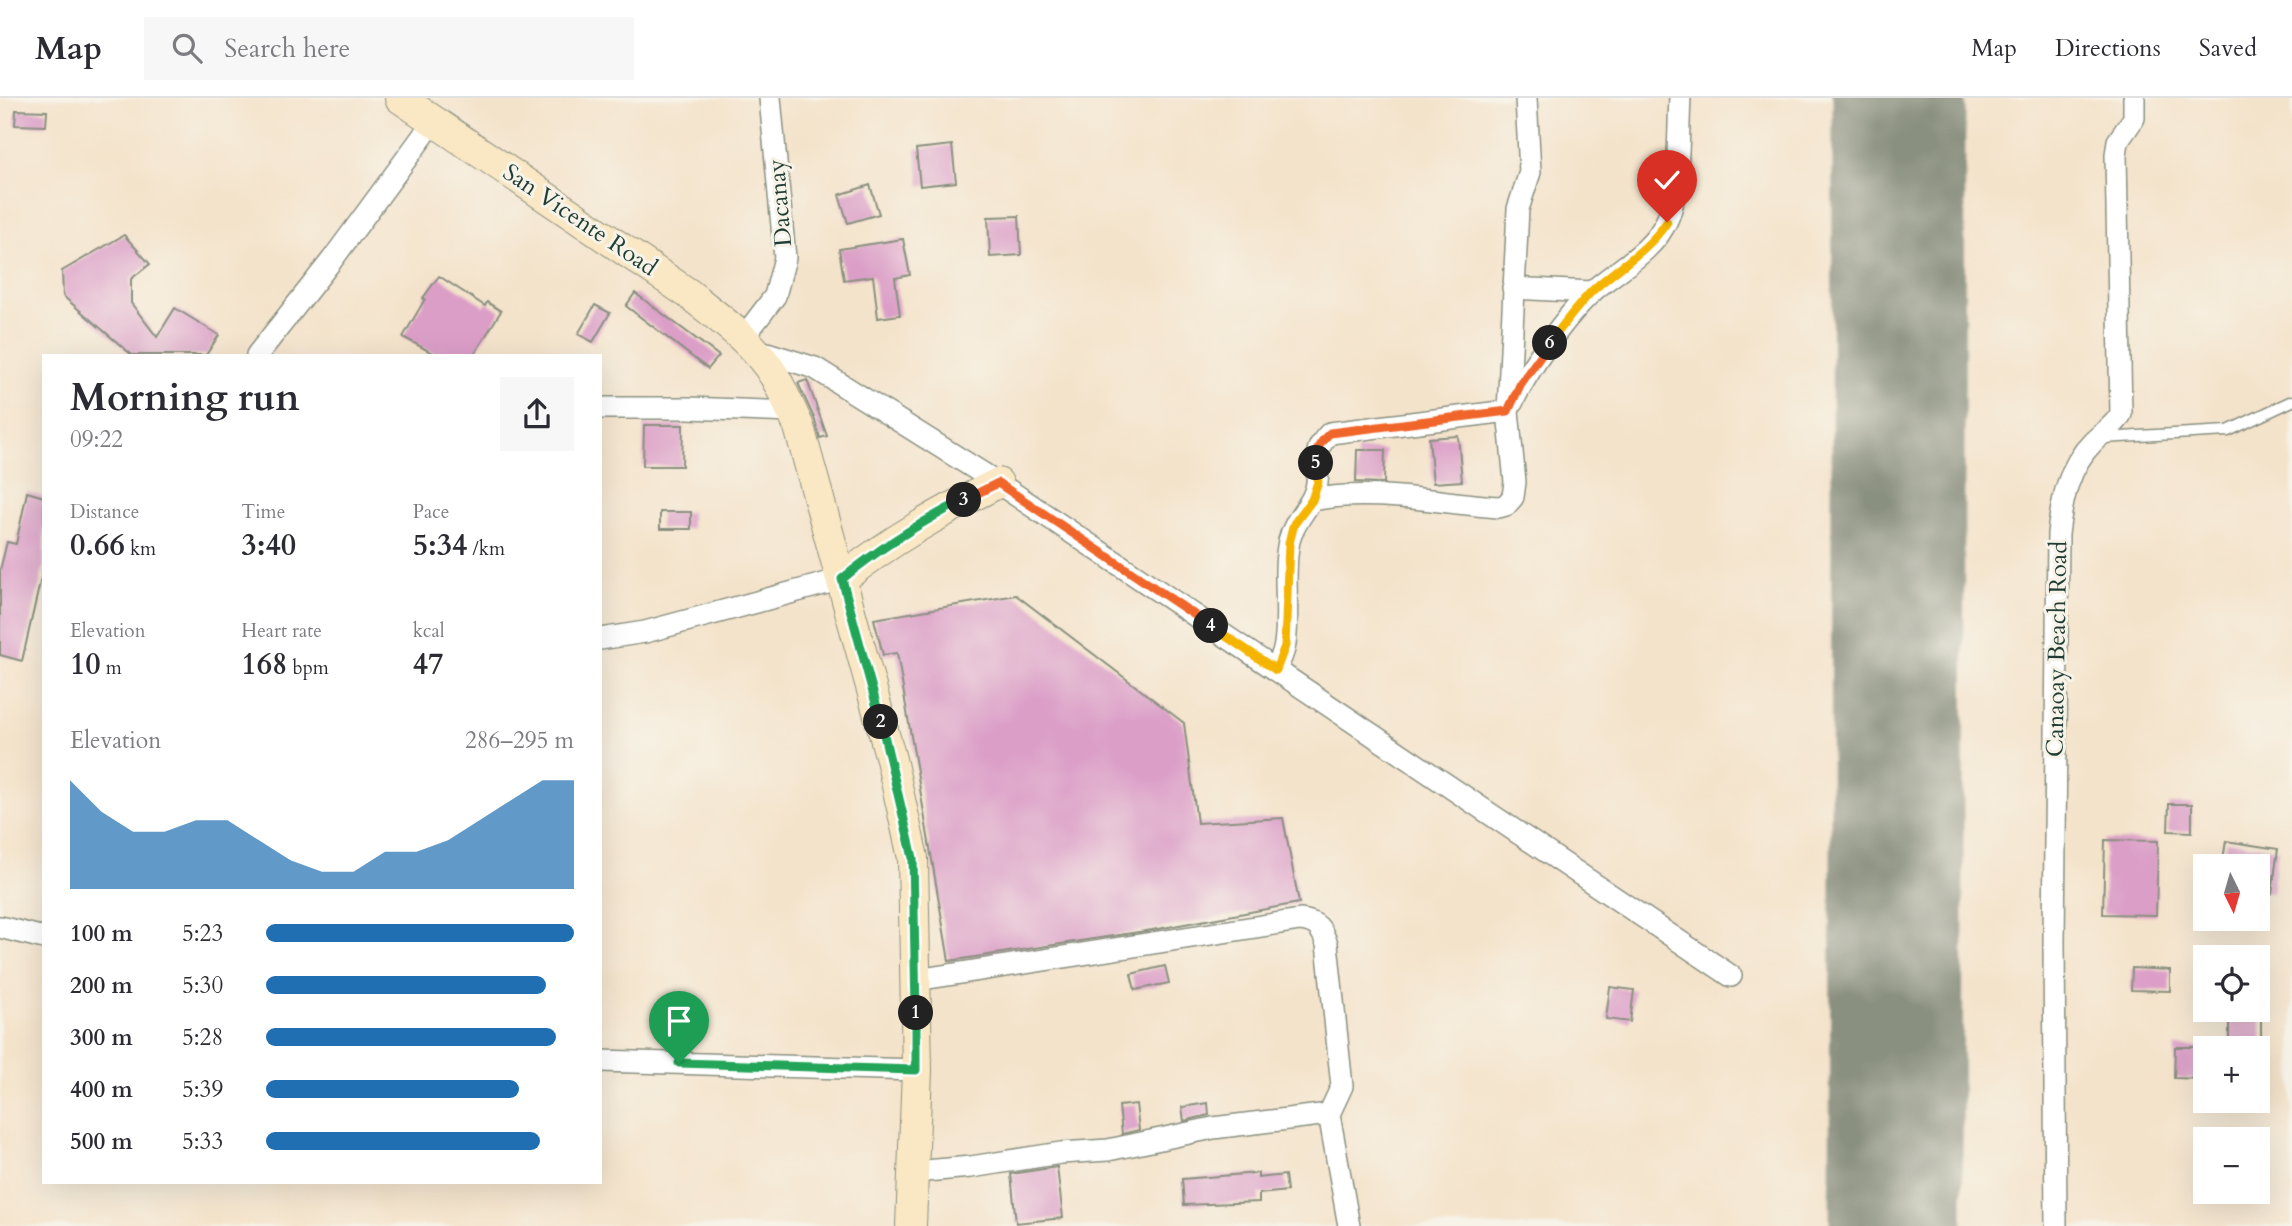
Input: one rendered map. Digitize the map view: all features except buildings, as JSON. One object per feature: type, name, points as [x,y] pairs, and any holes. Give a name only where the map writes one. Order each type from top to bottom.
[{"type":"street","name":"San Vicente Road","points":[[400,98],[678,287],[748,344],[775,376],[799,427],[891,759],[911,846],[916,980],[911,1226]]},
{"type":"street","name":"Dacanay","points":[[748,344],[775,296],[785,258],[770,98]]},
{"type":"street","points":[[1312,500],[1332,496],[1433,499],[1499,508],[1507,505],[1513,497],[1515,482],[1508,411],[1518,209],[1530,172],[1526,98]]},
{"type":"street","points":[[1508,411],[1521,383],[1556,334],[1592,292],[1639,255],[1667,222],[1673,204],[1680,98]]},
{"type":"street","name":"Canaoay Beach Road","points":[[2056,1226],[2054,942],[2058,534],[2069,478],[2081,456],[2118,421],[2122,408],[2116,155],[2118,141],[2134,118],[2134,98]]},
{"type":"street","points":[[258,354],[332,260],[434,121]]},
{"type":"street","points":[[1513,288],[1592,292]]},
{"type":"street","points":[[748,344],[816,368],[998,483],[1731,976]]},
{"type":"street","points":[[602,408],[792,412]]},
{"type":"street","points":[[1276,670],[1285,646],[1289,543],[1294,524],[1312,500],[1318,482],[1316,454],[1321,442],[1330,433],[1508,411]]},
{"type":"street","points":[[602,639],[645,632],[842,579],[933,516],[998,483]]},
{"type":"street","points":[[916,980],[1300,920],[1314,922],[1321,928],[1327,944],[1342,1086],[1329,1114],[1349,1226]]},
{"type":"street","points":[[0,927],[42,938]]},
{"type":"street","points":[[602,1061],[916,1070]]},
{"type":"street","points":[[914,1172],[971,1167],[1061,1153],[1108,1150],[1213,1128],[1329,1114]]},
{"type":"lane","points":[[2096,439],[2228,432],[2292,401]]},
{"type":"runway","points":[[1896,1226],[1899,98]]},
{"type":"route","points":[[679,1063],[916,1070],[913,858],[891,759],[842,579],[933,516],[998,483],[1276,670],[1285,646],[1289,543],[1294,524],[1312,500],[1318,482],[1316,454],[1321,442],[1330,433],[1508,411],[1521,383],[1556,334],[1592,292],[1639,255],[1667,222]]}]
